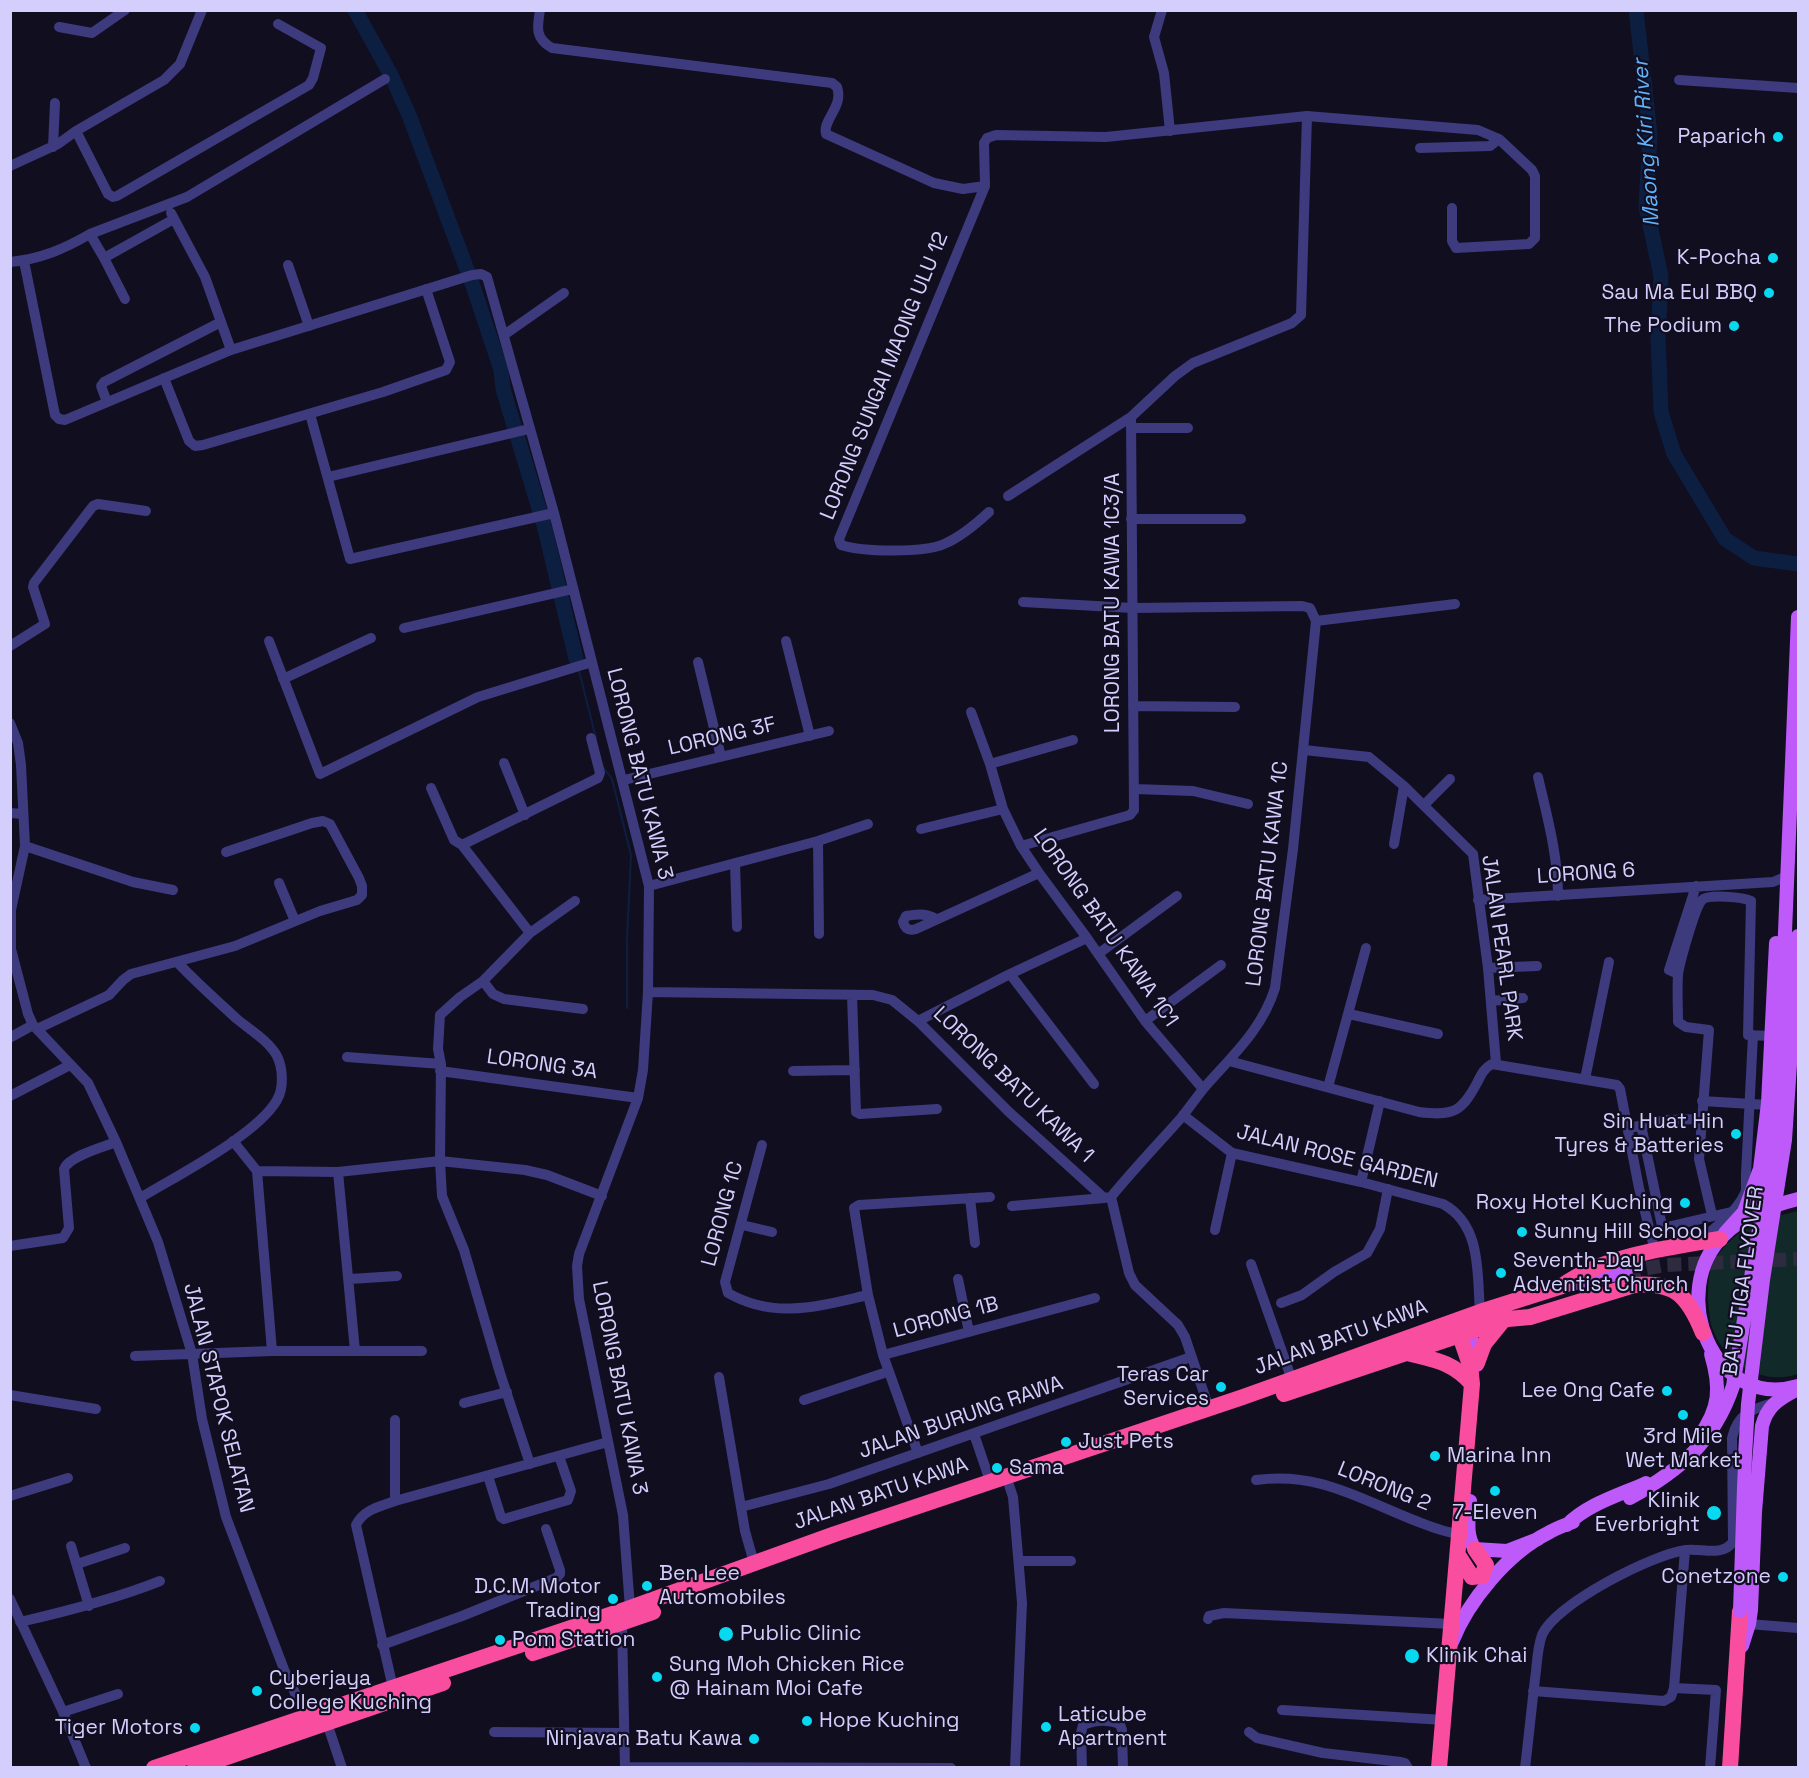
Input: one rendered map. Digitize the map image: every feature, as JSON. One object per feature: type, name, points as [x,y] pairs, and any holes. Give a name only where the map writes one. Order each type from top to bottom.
[{"type":"highway","points":[[1562,1286],[1598,1266],[1723,1236]]},
{"type":"highway","points":[[1477,1363],[1484,1344],[1508,1319],[1530,1317],[1627,1286],[1665,1285],[1676,1290],[1691,1308],[1703,1333]]},
{"type":"highway","name":"JALAN BATU KAWA","points":[[154,1767],[630,1608],[990,1481],[1466,1324],[1562,1286]]},
{"type":"highway","name":"JALAN BATU KAWA","points":[[195,1767],[227,1762],[327,1723],[622,1624],[749,1575],[1009,1485],[1407,1353],[1466,1324],[1508,1319]]},
{"type":"highway","points":[[1439,1767],[1472,1384],[1466,1324]]},
{"type":"highway","points":[[1407,1353],[1431,1358],[1455,1367],[1472,1384]]},
{"type":"highway","points":[[1458,1554],[1468,1573],[1477,1578],[1484,1573],[1486,1565],[1475,1549]]},
{"type":"highway","points":[[1730,1767],[1739,1654],[1745,1617]]},
{"type":"main road","points":[[1790,957],[1785,926],[1798,617]]},
{"type":"main road","points":[[1466,1324],[1477,1363],[1477,1412],[1468,1533],[1475,1549],[1507,1551],[1567,1525],[1575,1516],[1589,1508],[1647,1482],[1681,1458],[1696,1441],[1705,1429],[1717,1401],[1718,1377],[1703,1333],[1698,1300],[1700,1283],[1708,1260],[1723,1236],[1744,1212],[1755,1187],[1762,1157],[1768,1105],[1777,940],[1785,926]]},
{"type":"main road","points":[[1790,957],[1798,936]]},
{"type":"main road","name":"BATU TIGA FLYOVER","points":[[1567,1525],[1630,1498],[1683,1463],[1703,1443],[1717,1423],[1733,1386],[1774,1139],[1790,957]]},
{"type":"main road","name":"BATU TIGA FLYOVER","points":[[1745,1617],[1748,1404],[1763,1280],[1785,1140],[1790,957]]},
{"type":"main road","points":[[1723,1236],[1754,1216],[1798,1199]]},
{"type":"main road","name":"JALAN BATU KAWA","points":[[1508,1319],[1627,1276],[1562,1286]]},
{"type":"main road","points":[[1710,1349],[1725,1366],[1749,1384],[1774,1390],[1798,1387]]},
{"type":"main road","points":[[1745,1617],[1760,1441],[1766,1414],[1773,1403],[1798,1387]]},
{"type":"main road","points":[[1451,1644],[1455,1633],[1481,1592],[1503,1567],[1538,1539]]},
{"type":"street","points":[[59,27],[92,33],[125,10]]},
{"type":"street","points":[[10,166],[53,147],[76,130],[173,73],[180,64],[202,10]]},
{"type":"street","points":[[540,10],[536,29],[538,37],[552,48],[832,83],[837,87],[839,100],[825,128],[826,134],[934,183],[963,189],[985,186]]},
{"type":"street","points":[[1162,10],[1154,37],[1164,73],[1170,131],[1307,116],[1478,130],[1499,139],[1532,170],[1534,176],[1534,238],[1532,242],[1456,248],[1452,241],[1452,208]]},
{"type":"street","points":[[76,130],[108,194],[112,197],[117,196],[309,85],[319,62],[321,48],[278,24]]},
{"type":"street","points":[[10,262],[41,258],[90,234],[187,197],[385,79]]},
{"type":"street","points":[[1679,80],[1798,88]]},
{"type":"street","points":[[53,147],[55,103]]},
{"type":"street","points":[[1008,496],[1131,422],[1175,376],[1193,363],[1292,324],[1301,315],[1307,116]]},
{"type":"street","name":"LORONG SUNGAI MAONG ULU 12","points":[[990,512],[951,540],[942,545],[924,549],[850,548],[841,545],[839,539],[985,186],[984,143],[987,138],[996,135],[1106,138],[1170,131]]},
{"type":"street","points":[[1420,148],[1490,146],[1499,139]]},
{"type":"street","points":[[168,206],[205,278],[231,350]]},
{"type":"street","points":[[104,258],[174,219]]},
{"type":"street","points":[[90,234],[125,299]]},
{"type":"street","points":[[24,261],[55,416],[59,419],[65,420],[107,402],[164,378],[231,350],[426,289],[450,362],[446,370],[310,414],[195,446],[189,441],[164,378]]},
{"type":"street","points":[[288,264],[309,326]]},
{"type":"street","name":"LORONG BATU KAWA 3","points":[[426,289],[481,274],[487,277],[504,335],[520,431],[569,590],[582,665],[624,780],[649,886],[648,992],[643,1070],[638,1098],[579,1254],[577,1266],[579,1299],[623,1515],[630,1608]]},
{"type":"street","points":[[504,335],[564,293]]},
{"type":"street","points":[[107,402],[101,386],[105,382],[221,322]]},
{"type":"street","points":[[310,414],[350,559],[546,516]]},
{"type":"street","points":[[1131,422],[1188,428]]},
{"type":"street","name":"LORONG BATU KAWA 1C3/A","points":[[1021,846],[1130,815],[1134,810],[1131,422]]},
{"type":"street","points":[[328,477],[520,431]]},
{"type":"street","points":[[10,646],[45,624],[33,587],[34,583],[93,506],[98,504],[146,511]]},
{"type":"street","points":[[1131,519],[1241,519]]},
{"type":"street","points":[[404,628],[569,590]]},
{"type":"street","points":[[1023,602],[1132,608],[1302,606],[1310,608],[1316,621],[1455,604]]},
{"type":"street","name":"LORONG BATU KAWA 1C","points":[[1108,1197],[1229,1061],[1265,1014],[1275,988],[1304,750],[1316,621]]},
{"type":"street","points":[[283,679],[371,638]]},
{"type":"street","points":[[269,642],[320,774],[478,697],[582,665]]},
{"type":"street","points":[[786,642],[810,736]]},
{"type":"street","points":[[698,662],[721,757]]},
{"type":"street","points":[[1132,706],[1235,707]]},
{"type":"street","name":"LORONG BATU KAWA 1C1","points":[[971,712],[1003,809],[1021,846],[1145,1021],[1203,1089]]},
{"type":"street","name":"JALAN STAPOK SELATAN","points":[[11,726],[18,743],[21,765],[25,846],[11,910],[11,950],[14,976],[27,1014],[35,1027],[88,1083],[117,1142],[158,1242],[192,1354],[202,1419],[226,1517],[283,1666],[306,1716]]},
{"type":"street","name":"LORONG 3F","points":[[624,780],[829,732]]},
{"type":"street","points":[[462,845],[598,778],[600,773],[591,738]]},
{"type":"street","points":[[990,764],[1073,740]]},
{"type":"street","name":"JALAN PEARL PARK","points":[[1229,1061],[1419,1112],[1438,1114],[1452,1113],[1464,1105],[1488,1066],[1496,1063],[1488,968],[1473,854],[1404,786],[1372,759],[1364,755],[1304,750]]},
{"type":"street","points":[[504,763],[525,814]]},
{"type":"street","points":[[1538,777],[1558,875],[1558,896]]},
{"type":"street","points":[[1424,805],[1450,779]]},
{"type":"street","points":[[1394,844],[1404,786]]},
{"type":"street","points":[[431,788],[454,840],[462,845],[530,933]]},
{"type":"street","points":[[1134,789],[1193,791],[1248,804]]},
{"type":"street","points":[[921,829],[1003,809]]},
{"type":"street","points":[[10,813],[23,814]]},
{"type":"street","points":[[11,1036],[109,995],[131,974],[235,946],[295,921],[357,900],[362,895],[363,886],[330,824],[322,821],[226,852]]},
{"type":"street","points":[[649,886],[818,841],[868,824]]},
{"type":"street","points":[[818,841],[819,934]]},
{"type":"street","points":[[25,846],[134,882],[173,890]]},
{"type":"street","points":[[735,863],[737,927]]},
{"type":"street","points":[[936,919],[1039,873]]},
{"type":"street","name":"LORONG 6","points":[[1478,900],[1773,882],[1787,876]]},
{"type":"street","points":[[279,883],[295,921]]},
{"type":"street","points":[[1696,886],[1691,915],[1673,972],[1678,1022],[1686,1027],[1709,1030],[1699,1159],[1712,1215]]},
{"type":"street","points":[[1098,954],[1177,896]]},
{"type":"street","points":[[1691,915],[1703,899],[1709,897],[1742,898],[1751,901],[1750,1104],[1746,1189]]},
{"type":"street","points":[[530,1464],[464,1250],[442,1196],[438,1048],[440,1015],[460,996],[483,981],[530,933],[575,902]]},
{"type":"street","points":[[918,1021],[1087,938]]},
{"type":"street","points":[[1328,1088],[1366,948]]},
{"type":"street","points":[[140,1197],[233,1141],[258,1121],[277,1100],[281,1092],[280,1065],[276,1054],[201,987],[177,962]]},
{"type":"street","points":[[1585,1079],[1609,962]]},
{"type":"street","points":[[1145,1021],[1221,965]]},
{"type":"street","points":[[1488,968],[1537,966]]},
{"type":"street","points":[[1010,974],[1094,1084]]},
{"type":"street","points":[[483,981],[493,994],[504,999],[583,1009]]},
{"type":"street","name":"LORONG BATU KAWA 1","points":[[648,992],[873,995],[892,1000],[918,1021],[1009,1112],[1108,1197]]},
{"type":"street","points":[[852,995],[856,1112],[860,1114],[937,1109]]},
{"type":"street","points":[[1491,1001],[1523,998]]},
{"type":"street","points":[[1349,1014],[1438,1034]]},
{"type":"street","points":[[1751,1035],[1771,1036]]},
{"type":"street","name":"LORONG 3A","points":[[347,1057],[440,1068],[638,1098]]},
{"type":"street","points":[[1496,1063],[1617,1085],[1620,1089],[1646,1219],[1655,1251]]},
{"type":"street","points":[[10,1096],[70,1065]]},
{"type":"street","points":[[793,1071],[855,1070]]},
{"type":"street","points":[[1361,1182],[1380,1101]]},
{"type":"street","points":[[1702,1101],[1768,1105]]},
{"type":"street","name":"JALAN ROSE GARDEN","points":[[1183,1115],[1232,1153],[1361,1182],[1443,1204],[1454,1210],[1468,1229],[1474,1244],[1466,1324]]},
{"type":"street","points":[[1628,1128],[1667,1120],[1701,1119]]},
{"type":"street","points":[[1641,1125],[1662,1226],[1667,1227],[1731,1212]]},
{"type":"street","points":[[233,1141],[256,1172],[272,1351]]},
{"type":"street","points":[[10,1246],[63,1238],[69,1228],[65,1165],[76,1158],[117,1142]]},
{"type":"street","name":"LORONG 1C","points":[[762,1145],[725,1282],[728,1293],[737,1298],[786,1310],[806,1309],[868,1295]]},
{"type":"street","points":[[1215,1230],[1232,1153]]},
{"type":"street","points":[[1695,1244],[1720,1224],[1742,1200],[1762,1157]]},
{"type":"street","points":[[256,1172],[338,1172],[440,1161],[525,1170],[547,1175],[602,1196]]},
{"type":"street","points":[[338,1172],[350,1279],[355,1351]]},
{"type":"street","points":[[1281,1303],[1307,1292],[1334,1272],[1367,1253],[1380,1229],[1388,1189]]},
{"type":"street","points":[[975,1243],[970,1198],[990,1197]]},
{"type":"street","points":[[1012,1206],[1108,1197],[1129,1273],[1135,1285],[1178,1325],[1185,1337],[1209,1408]]},
{"type":"street","name":"LORONG 1B","points":[[970,1198],[859,1205],[854,1208],[868,1295],[883,1355],[1095,1298]]},
{"type":"street","points":[[742,1225],[772,1232]]},
{"type":"street","points":[[1251,1264],[1292,1380]]},
{"type":"street","points":[[350,1279],[397,1276]]},
{"type":"street","points":[[958,1279],[969,1332]]},
{"type":"street","points":[[135,1356],[272,1351],[422,1351]]},
{"type":"street","points":[[883,1355],[887,1372],[918,1453]]},
{"type":"street","name":"JALAN BURUNG RAWA","points":[[741,1507],[829,1484],[1191,1357]]},
{"type":"street","points":[[804,1400],[887,1372]]},
{"type":"street","points":[[719,1377],[741,1507],[754,1563]]},
{"type":"street","points":[[464,1403],[507,1392]]},
{"type":"street","points":[[10,1395],[96,1409]]},
{"type":"street","points":[[1525,1767],[1533,1691],[1543,1633],[1553,1621],[1585,1594],[1605,1582],[1659,1558],[1685,1550],[1718,1551],[1728,1548],[1733,1542],[1732,1438],[1735,1425],[1741,1418],[1773,1403]]},
{"type":"street","points":[[394,1420],[395,1501]]},
{"type":"street","points":[[974,1434],[990,1481]]},
{"type":"street","points":[[393,1688],[356,1525],[365,1512],[395,1501],[608,1442]]},
{"type":"street","points":[[488,1476],[501,1517],[504,1519],[515,1516],[568,1500],[571,1496],[559,1456]]},
{"type":"street","points":[[10,1496],[68,1478]]},
{"type":"street","name":"LORONG 2","points":[[1256,1480],[1294,1478],[1333,1487],[1444,1532],[1459,1534]]},
{"type":"street","points":[[1009,1485],[1013,1497],[1022,1603],[1015,1767]]},
{"type":"street","points":[[382,1645],[556,1578],[560,1570],[546,1529]]},
{"type":"street","points":[[71,1546],[89,1606]]},
{"type":"street","points":[[76,1564],[125,1548]]},
{"type":"street","points":[[1533,1691],[1664,1701],[1671,1697],[1674,1688],[1685,1550]]},
{"type":"street","points":[[1019,1561],[1071,1561]]},
{"type":"street","points":[[20,1622],[89,1606],[160,1581]]},
{"type":"street","points":[[10,1599],[86,1767]]},
{"type":"street","points":[[1208,1619],[1209,1616],[1224,1613],[1452,1624]]},
{"type":"street","points":[[1745,1617],[1798,1628]]},
{"type":"street","points":[[622,1624],[625,1767],[951,1767]]},
{"type":"street","points":[[1674,1688],[1716,1690],[1710,1767]]},
{"type":"street","points":[[63,1712],[118,1694]]},
{"type":"street","points":[[1282,1710],[1444,1720]]},
{"type":"street","points":[[1082,1767],[1083,1725],[1090,1721],[1111,1720],[1120,1724],[1122,1730],[1123,1767]]},
{"type":"street","points":[[327,1723],[342,1767]]},
{"type":"street","points":[[494,1732],[624,1733]]},
{"type":"street","points":[[1249,1732],[1257,1738],[1323,1753],[1401,1762],[1408,1767]]},
{"type":"green space","points":[[1798,1211],[1798,1374],[1772,1377],[1747,1369],[1736,1362],[1719,1342],[1710,1318],[1709,1278],[1717,1256],[1742,1231],[1776,1216]]},
{"type":"waterway","points":[[355,10],[391,75],[409,115],[472,283],[501,370],[503,389],[544,525],[576,659]]},
{"type":"waterway","name":"Maong Kiri River","points":[[1636,10],[1650,134],[1646,207],[1661,276],[1658,337],[1661,412],[1674,454],[1725,539],[1754,558],[1798,564]]},
{"type":"waterway","points":[[579,671],[596,738]]},
{"type":"waterway","points":[[603,767],[612,779],[631,855],[627,1008]]},
{"type":"tunnel","points":[[1626,1272],[1665,1265],[1798,1259]]},
{"type":"place","name":"Paparich","points":[[1778,137]]},
{"type":"place","name":"K-Pocha","points":[[1773,258]]},
{"type":"place","name":"Sau Ma Eul BBQ","points":[[1769,293]]},
{"type":"place","name":"The Podium","points":[[1734,326]]},
{"type":"place","name":"Sin Huat Hin Tyres & Batteries","points":[[1736,1134]]},
{"type":"place","name":"Roxy Hotel Kuching","points":[[1685,1203]]},
{"type":"place","name":"Sunny Hill School","points":[[1522,1232]]},
{"type":"place","name":"Seventh-Day Adventist Church","points":[[1501,1273]]},
{"type":"place","name":"Teras Car Services","points":[[1221,1387]]},
{"type":"place","name":"Lee Ong Cafe","points":[[1667,1391]]},
{"type":"place","name":"3rd Mile Wet Market","points":[[1683,1415]]},
{"type":"place","name":"Just Pets","points":[[1066,1442]]},
{"type":"place","name":"Marina Inn","points":[[1435,1456]]},
{"type":"place","name":"Sama","points":[[997,1468]]},
{"type":"place","name":"7-Eleven","points":[[1495,1491]]},
{"type":"place","name":"Klinik Everbright","points":[[1714,1513]]},
{"type":"place","name":"Conetzone","points":[[1783,1577]]},
{"type":"place","name":"Ben Lee Automobiles","points":[[647,1586]]},
{"type":"place","name":"D.C.M. Motor Trading","points":[[613,1599]]},
{"type":"place","name":"Public Clinic","points":[[726,1634]]},
{"type":"place","name":"Pom Station","points":[[500,1640]]},
{"type":"place","name":"Klinik Chai","points":[[1412,1656]]},
{"type":"place","name":"Sung Moh Chicken Rice @ Hainam Moi Cafe","points":[[657,1677]]},
{"type":"place","name":"Cyberjaya College Kuching","points":[[257,1691]]},
{"type":"place","name":"Hope Kuching","points":[[807,1721]]},
{"type":"place","name":"Laticube Apartment","points":[[1046,1727]]},
{"type":"place","name":"Tiger Motors","points":[[195,1728]]},
{"type":"place","name":"Ninjavan Batu Kawa","points":[[754,1739]]}]
